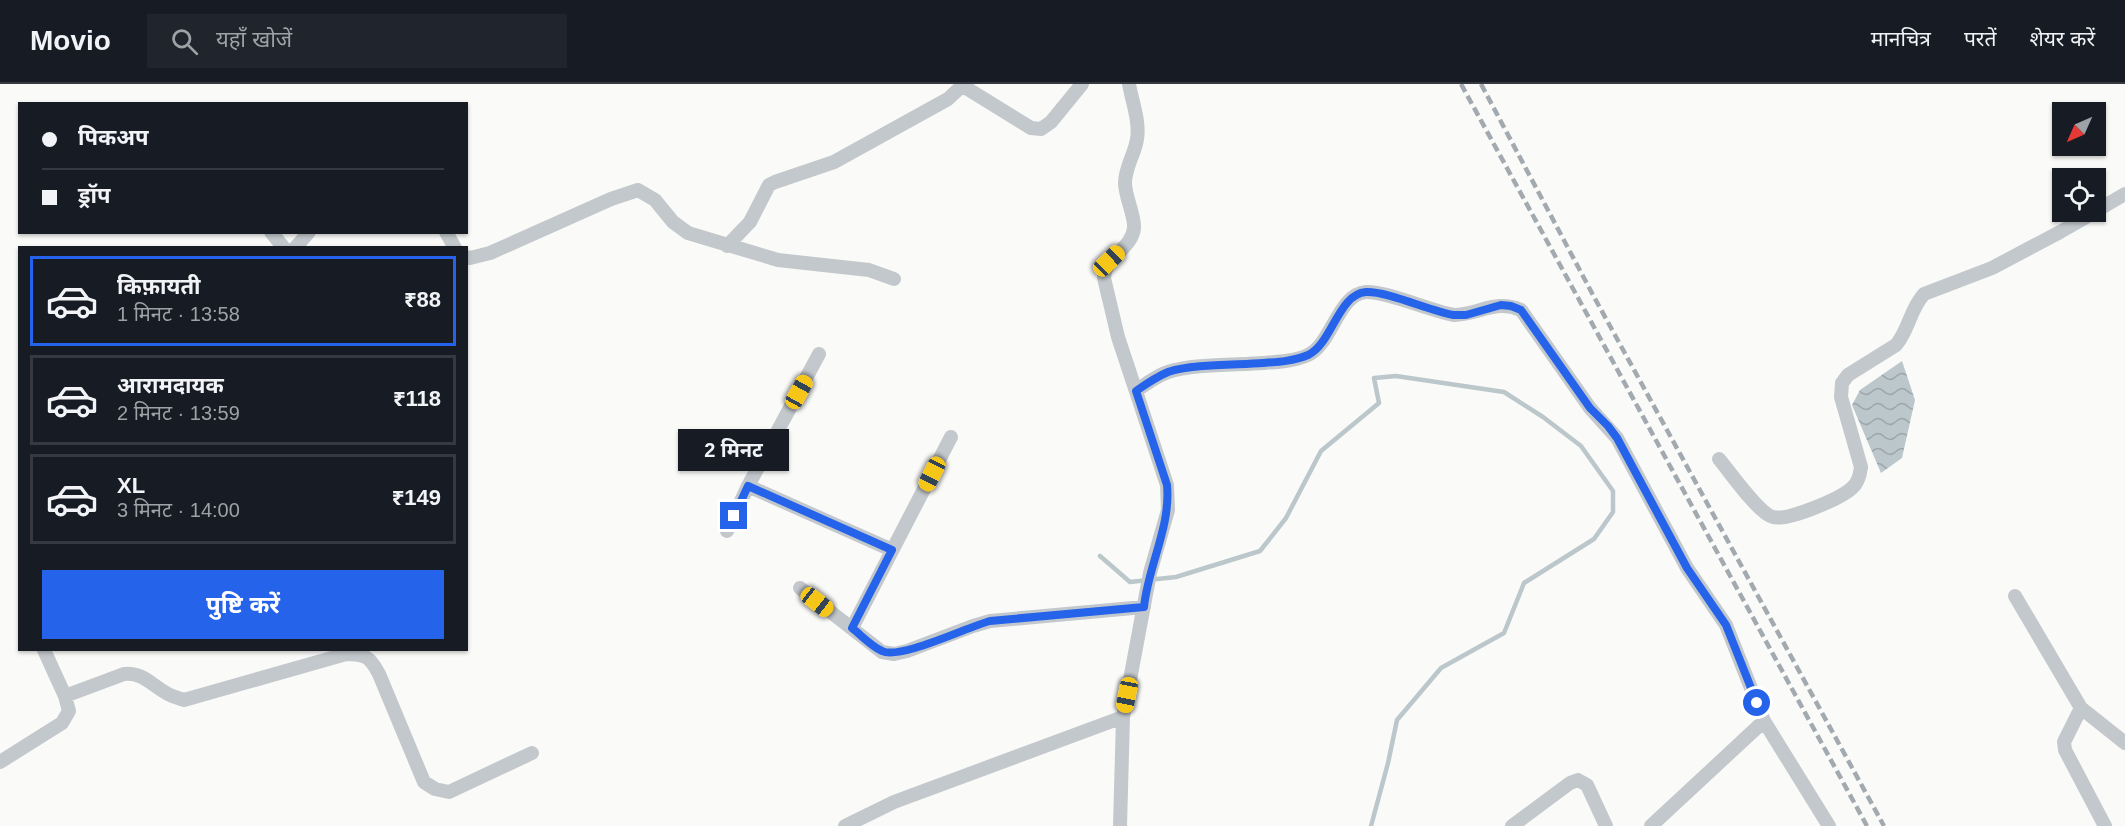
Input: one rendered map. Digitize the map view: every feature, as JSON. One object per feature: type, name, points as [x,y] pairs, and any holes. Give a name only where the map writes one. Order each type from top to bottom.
[{"type":"street","points":[[727,246],[750,222],[770,185],[834,162],[948,99],[963,85],[1031,128],[1041,129],[1051,122],[1082,84]]},
{"type":"street","points":[[1120,826],[1123,717],[1150,573],[1168,510],[1167,485],[1118,337],[1104,278],[1104,269],[1125,245],[1134,227],[1125,181],[1125,172],[1137,134],[1129,84]]},
{"type":"street","points":[[468,257],[490,253],[612,199],[639,190],[655,200],[673,222],[688,233],[778,260],[869,270],[894,279]]},
{"type":"street","points":[[2106,205],[2125,194]]},
{"type":"street","points":[[1719,459],[1762,511],[1773,517],[1785,518],[1836,498],[1852,488],[1859,479],[1861,467],[1841,397],[1842,383],[1848,375],[1896,345],[1907,329],[1916,303],[1924,294],[1992,267],[2077,222]]},
{"type":"street","points":[[273,234],[282,246]]},
{"type":"street","points":[[297,246],[307,234]]},
{"type":"street","points":[[1136,391],[1152,380],[1178,370],[1284,361],[1311,354],[1321,345],[1352,298],[1364,292],[1454,315],[1466,315],[1501,305],[1521,310],[1590,408],[1617,438],[1687,568],[1726,625],[1764,721],[1829,826]]},
{"type":"street","points":[[727,531],[748,486],[819,354]]},
{"type":"street","points":[[852,628],[951,437]]},
{"type":"street","points":[[748,486],[892,550]]},
{"type":"street","points":[[800,588],[882,652],[894,654],[990,621],[1144,605]]},
{"type":"street","points":[[2015,596],[2081,708],[2125,743]]},
{"type":"street","points":[[0,762],[62,723],[69,711],[65,696],[44,651]]},
{"type":"street","points":[[65,696],[124,674],[133,673],[169,695],[184,700],[199,698],[346,654],[359,654],[371,660],[379,674],[424,782],[435,789],[449,792],[532,753]]},
{"type":"street","points":[[2081,708],[2064,742],[2065,750],[2105,826]]},
{"type":"street","points":[[845,826],[894,802],[1123,717]]},
{"type":"street","points":[[1651,826],[1764,721]]},
{"type":"street","points":[[1512,826],[1570,783],[1578,780],[1587,785],[1606,826]]},
{"type":"water","points":[[1902,361],[1915,400],[1902,458],[1881,473],[1852,405],[1860,390]]},
{"type":"waterway","points":[[1100,556],[1130,582],[1176,577],[1260,551],[1286,518],[1321,451],[1379,403],[1374,378],[1396,376],[1504,392],[1543,417],[1581,446],[1613,491],[1613,512],[1594,539],[1524,583],[1504,633],[1441,668],[1397,720],[1371,826]]},
{"type":"railway","points":[[1461,84],[1867,826]]},
{"type":"railway","points":[[1481,84],[1593,295],[1884,826]]},
{"type":"route","points":[[734,516],[748,486],[892,550],[852,628],[882,652],[894,654],[907,651],[990,621],[1144,607],[1150,573],[1168,510],[1168,497],[1167,485],[1136,391],[1152,380],[1178,370],[1284,361],[1311,354],[1321,345],[1352,298],[1364,292],[1454,315],[1466,315],[1501,305],[1511,306],[1521,310],[1530,321],[1551,356],[1590,408],[1617,438],[1687,568],[1726,625],[1757,703]]}]
